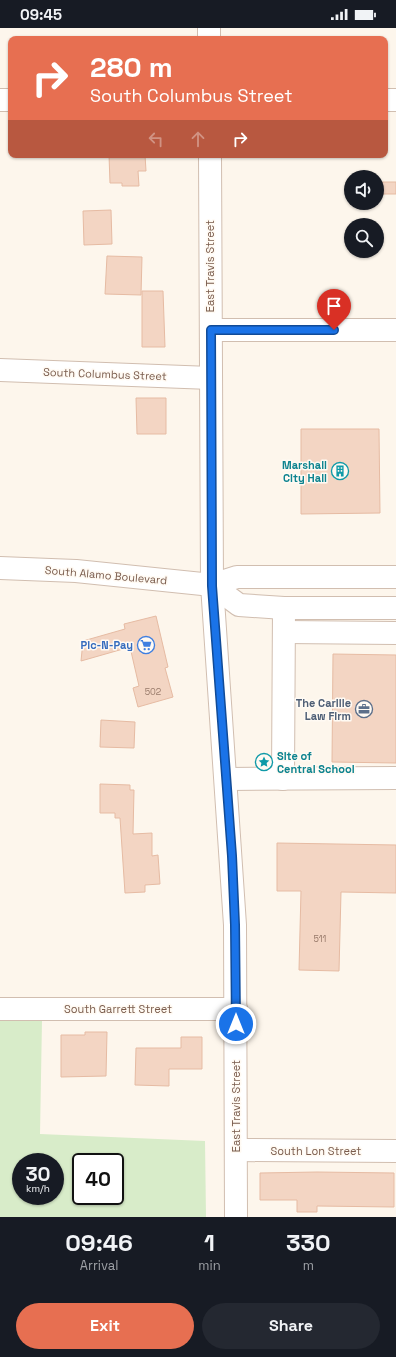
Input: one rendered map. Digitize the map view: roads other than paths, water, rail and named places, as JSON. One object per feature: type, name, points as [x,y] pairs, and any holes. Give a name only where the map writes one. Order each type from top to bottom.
[{"type":"street","name":"East Travis Street","points":[[210,158],[212,586],[235,925],[236,1217]]},
{"type":"street","points":[[211,330],[396,330]]},
{"type":"street","name":"South Columbus Street","points":[[0,370],[211,378]]},
{"type":"street","name":"South Alamo Boulevard","points":[[0,568],[76,571],[212,586],[237,578],[396,577]]},
{"type":"street","name":"South Alamo Boulevard","points":[[212,586],[239,604],[284,608],[396,608]]},
{"type":"street","points":[[283,779],[284,608]]},
{"type":"street","points":[[284,632],[396,633]]},
{"type":"street","points":[[226,779],[396,778]]},
{"type":"street","name":"South Garrett Street","points":[[0,1009],[236,1009]]},
{"type":"street","name":"South Lon Street","points":[[236,1150],[396,1151]]},
{"type":"place","name":"Marshall City Hall","points":[[340,471]]},
{"type":"place","name":"Pic-N-Pay","points":[[146,645]]},
{"type":"place","name":"The Carlile Law Firm","points":[[364,709]]},
{"type":"place","name":"Site of Central School","points":[[264,762]]}]
